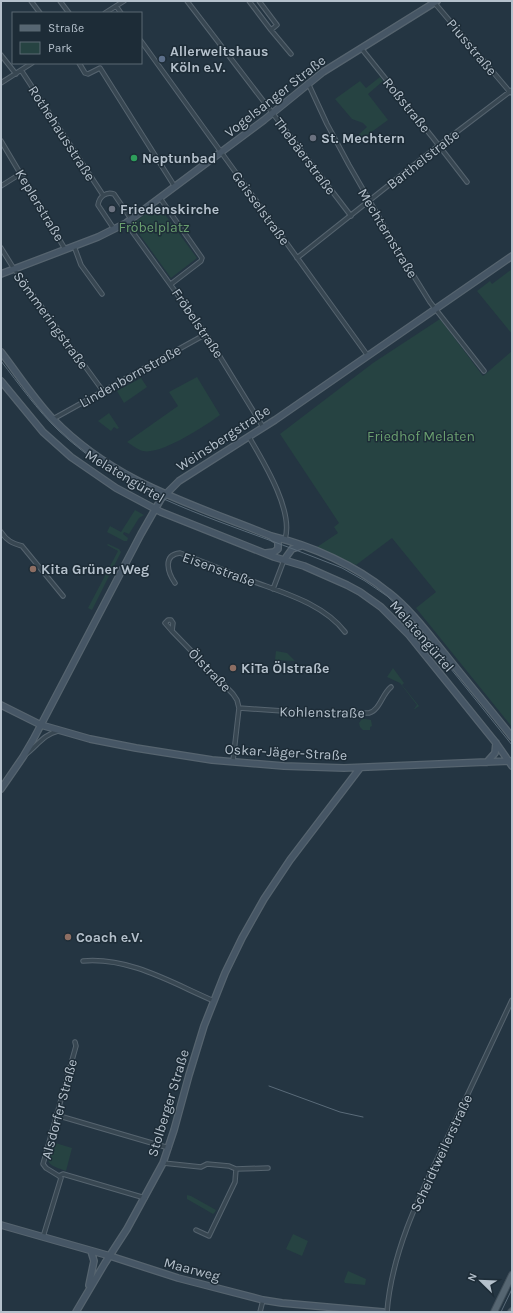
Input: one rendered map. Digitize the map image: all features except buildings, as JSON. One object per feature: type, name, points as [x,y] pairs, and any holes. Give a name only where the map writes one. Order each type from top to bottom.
[{"type":"main road","points":[[494,1312],[512,1275]]},
{"type":"street","points":[[31,1],[39,12]]},
{"type":"street","points":[[60,1],[69,12]]},
{"type":"street","points":[[107,12],[124,1]]},
{"type":"street","name":"Thebäerstraße","points":[[186,1],[351,216]]},
{"type":"street","points":[[249,1],[291,54]]},
{"type":"street","points":[[259,1],[277,25],[271,30]]},
{"type":"street","name":"Vogelsanger Straße","points":[[1,274],[114,230],[175,187],[272,114],[308,83],[435,1]]},
{"type":"street","name":"Piusstraße","points":[[435,1],[511,91]]},
{"type":"street","points":[[116,6],[120,12]]},
{"type":"street","name":"Geisselstraße","points":[[142,42],[368,356]]},
{"type":"street","name":"Roßstraße","points":[[361,48],[467,182]]},
{"type":"street","points":[[1,55],[16,74]]},
{"type":"street","points":[[1,83],[30,64]]},
{"type":"street","points":[[79,64],[85,73],[88,74],[100,68],[175,187]]},
{"type":"street","name":"Rothehausstraße","points":[[21,70],[103,195]]},
{"type":"street","name":"Mechternstraße","points":[[308,83],[346,161],[402,257],[436,310],[484,371]]},
{"type":"street","name":"Barthelstraße","points":[[297,258],[439,145],[511,91]]},
{"type":"street","name":"Keplerstraße","points":[[1,141],[65,249]]},
{"type":"street","points":[[1,186],[20,174]]},
{"type":"street","name":"Rothehausstraße","points":[[114,230],[98,205],[100,198],[103,195],[110,193],[114,194],[128,221]]},
{"type":"street","points":[[160,198],[202,258],[201,261],[171,284]]},
{"type":"street","name":"Fröbelstraße","points":[[128,221],[206,334],[263,428]]},
{"type":"street","points":[[74,246],[81,265],[102,294]]},
{"type":"street","name":"Sömmeringstraße","points":[[1,248],[14,269],[103,390]]},
{"type":"street","name":"Weinsbergstraße","points":[[1,789],[23,757],[41,725],[155,509],[165,494],[191,472],[263,428],[436,310],[512,256]]},
{"type":"street","name":"Lindenbornstraße","points":[[53,419],[206,334]]},
{"type":"street","name":"Melatengürtel","points":[[1,352],[53,419],[98,457],[133,479],[165,494],[271,536],[285,539],[335,559],[370,578],[407,608],[512,737]]},
{"type":"street","name":"Melatengürtel","points":[[1,381],[39,428],[66,453],[97,476],[121,491],[155,509],[342,582],[360,592],[381,607],[409,635],[511,763]]},
{"type":"street","points":[[249,437],[278,492],[286,520],[287,533],[285,539]]},
{"type":"street","points":[[1,532],[6,540],[12,544],[22,546],[63,596]]},
{"type":"street","points":[[264,552],[274,552],[278,549],[278,541],[271,536]]},
{"type":"street","points":[[284,560],[292,549],[302,546]]},
{"type":"street","name":"Eisenstraße","points":[[174,583],[168,573],[168,566],[171,557],[180,553],[273,589],[322,611],[338,623],[345,632]]},
{"type":"street","name":"Eisenstraße","points":[[273,589],[284,560]]},
{"type":"street","name":"Ölstraße","points":[[172,631],[233,694],[237,700],[238,708],[233,761]]},
{"type":"street","name":"Kohlenstraße","points":[[238,708],[300,713],[372,713],[377,708],[385,692],[391,687]]},
{"type":"street","name":"Oskar-Jäger-Straße","points":[[1,705],[41,725],[61,731],[136,748],[212,760],[284,766],[360,768],[487,762],[511,763]]},
{"type":"street","points":[[23,757],[37,746],[46,736],[61,731]]},
{"type":"street","points":[[487,762],[495,753],[496,743]]},
{"type":"street","name":"Stolberger Straße","points":[[76,1312],[128,1229],[163,1163],[169,1148],[204,1026],[224,973],[264,899],[300,847],[360,768]]},
{"type":"street","points":[[83,961],[94,960],[113,962],[141,969],[214,1001]]},
{"type":"street","name":"Scheidtweilerstraße","points":[[387,1312],[393,1274],[407,1228],[441,1151],[512,1000]]},
{"type":"street","name":"Alsdorfer Straße","points":[[43,1237],[61,1178],[46,1168],[43,1164],[76,1046],[75,1042]]},
{"type":"street","points":[[56,1115],[169,1148]]},
{"type":"street","points":[[163,1163],[201,1167],[207,1164],[229,1166],[236,1169],[268,1168]]},
{"type":"street","points":[[196,1230],[210,1236],[235,1182],[236,1169]]},
{"type":"street","points":[[59,1176],[63,1174],[145,1198]]},
{"type":"street","name":"Maarweg","points":[[1,1225],[110,1256],[178,1278],[263,1300],[382,1312]]},
{"type":"street","points":[[88,1291],[94,1261],[91,1251]]},
{"type":"street","points":[[260,1312],[263,1300]]},
{"type":"green space","points":[[380,77],[383,81],[368,94],[388,120],[359,141],[356,137],[367,127],[363,123],[352,119],[335,99],[360,81],[366,88]]},
{"type":"green space","name":"Fröbelplatz","points":[[158,205],[197,258],[171,278],[132,224]]},
{"type":"green space","points":[[512,269],[512,334],[477,291],[490,281],[492,284]]},
{"type":"green space","name":"Friedhof Melaten","points":[[440,319],[483,376],[512,351],[512,727],[416,608],[436,592],[392,538],[356,565],[317,547],[338,533],[334,527],[339,523],[280,434],[373,363]]},
{"type":"green space","points":[[197,377],[220,415],[183,439],[161,449],[143,451],[127,442],[178,406],[169,392]]},
{"type":"green space","points":[[141,378],[147,387],[124,403],[117,391]]},
{"type":"green space","points":[[109,413],[119,428],[117,429],[114,427],[111,431],[98,421]]},
{"type":"green space","points":[[135,510],[144,515],[139,518],[129,534],[124,532],[123,534],[128,538],[127,541],[124,541],[107,532],[110,526],[121,532]]},
{"type":"green space","points":[[108,544],[119,549],[121,552],[92,610],[88,608],[118,551],[107,545]]},
{"type":"green space","points":[[276,651],[287,653],[295,661],[275,660]]},
{"type":"green space","points":[[393,668],[404,683],[402,685],[419,706],[415,709],[417,705],[400,683],[387,677]]},
{"type":"green space","points":[[362,719],[371,720],[372,726],[370,727],[370,730],[363,730],[360,727],[359,723]]},
{"type":"green space","points":[[52,1142],[72,1148],[66,1171],[50,1164],[48,1161]]},
{"type":"green space","points":[[187,1195],[216,1210],[215,1212],[213,1214],[187,1199]]},
{"type":"green space","points":[[293,1234],[308,1241],[302,1256],[286,1249]]},
{"type":"green space","points":[[348,1271],[366,1279],[365,1285],[345,1283],[344,1281]]},
{"type":"tram line","points":[[1,361],[28,397],[59,431],[81,450],[128,481],[152,494],[204,516],[342,568],[387,596],[410,618],[512,745]]},
{"type":"tram line","points":[[269,1086],[340,1112],[363,1117]]},
{"type":"tram line","points":[[501,1312],[512,1289]]},
{"type":"place","name":"Allerweltshaus Köln e.V.","points":[[162,59]]},
{"type":"place","name":"St. Mechtern","points":[[313,138]]},
{"type":"place","name":"Neptunbad","points":[[134,158]]},
{"type":"place","name":"Friedenskirche","points":[[112,209]]},
{"type":"place","name":"Kita Grüner Weg","points":[[33,569]]},
{"type":"place","name":"KiTa Ölstraße","points":[[233,668]]},
{"type":"place","name":"Coach e.V.","points":[[68,937]]}]
